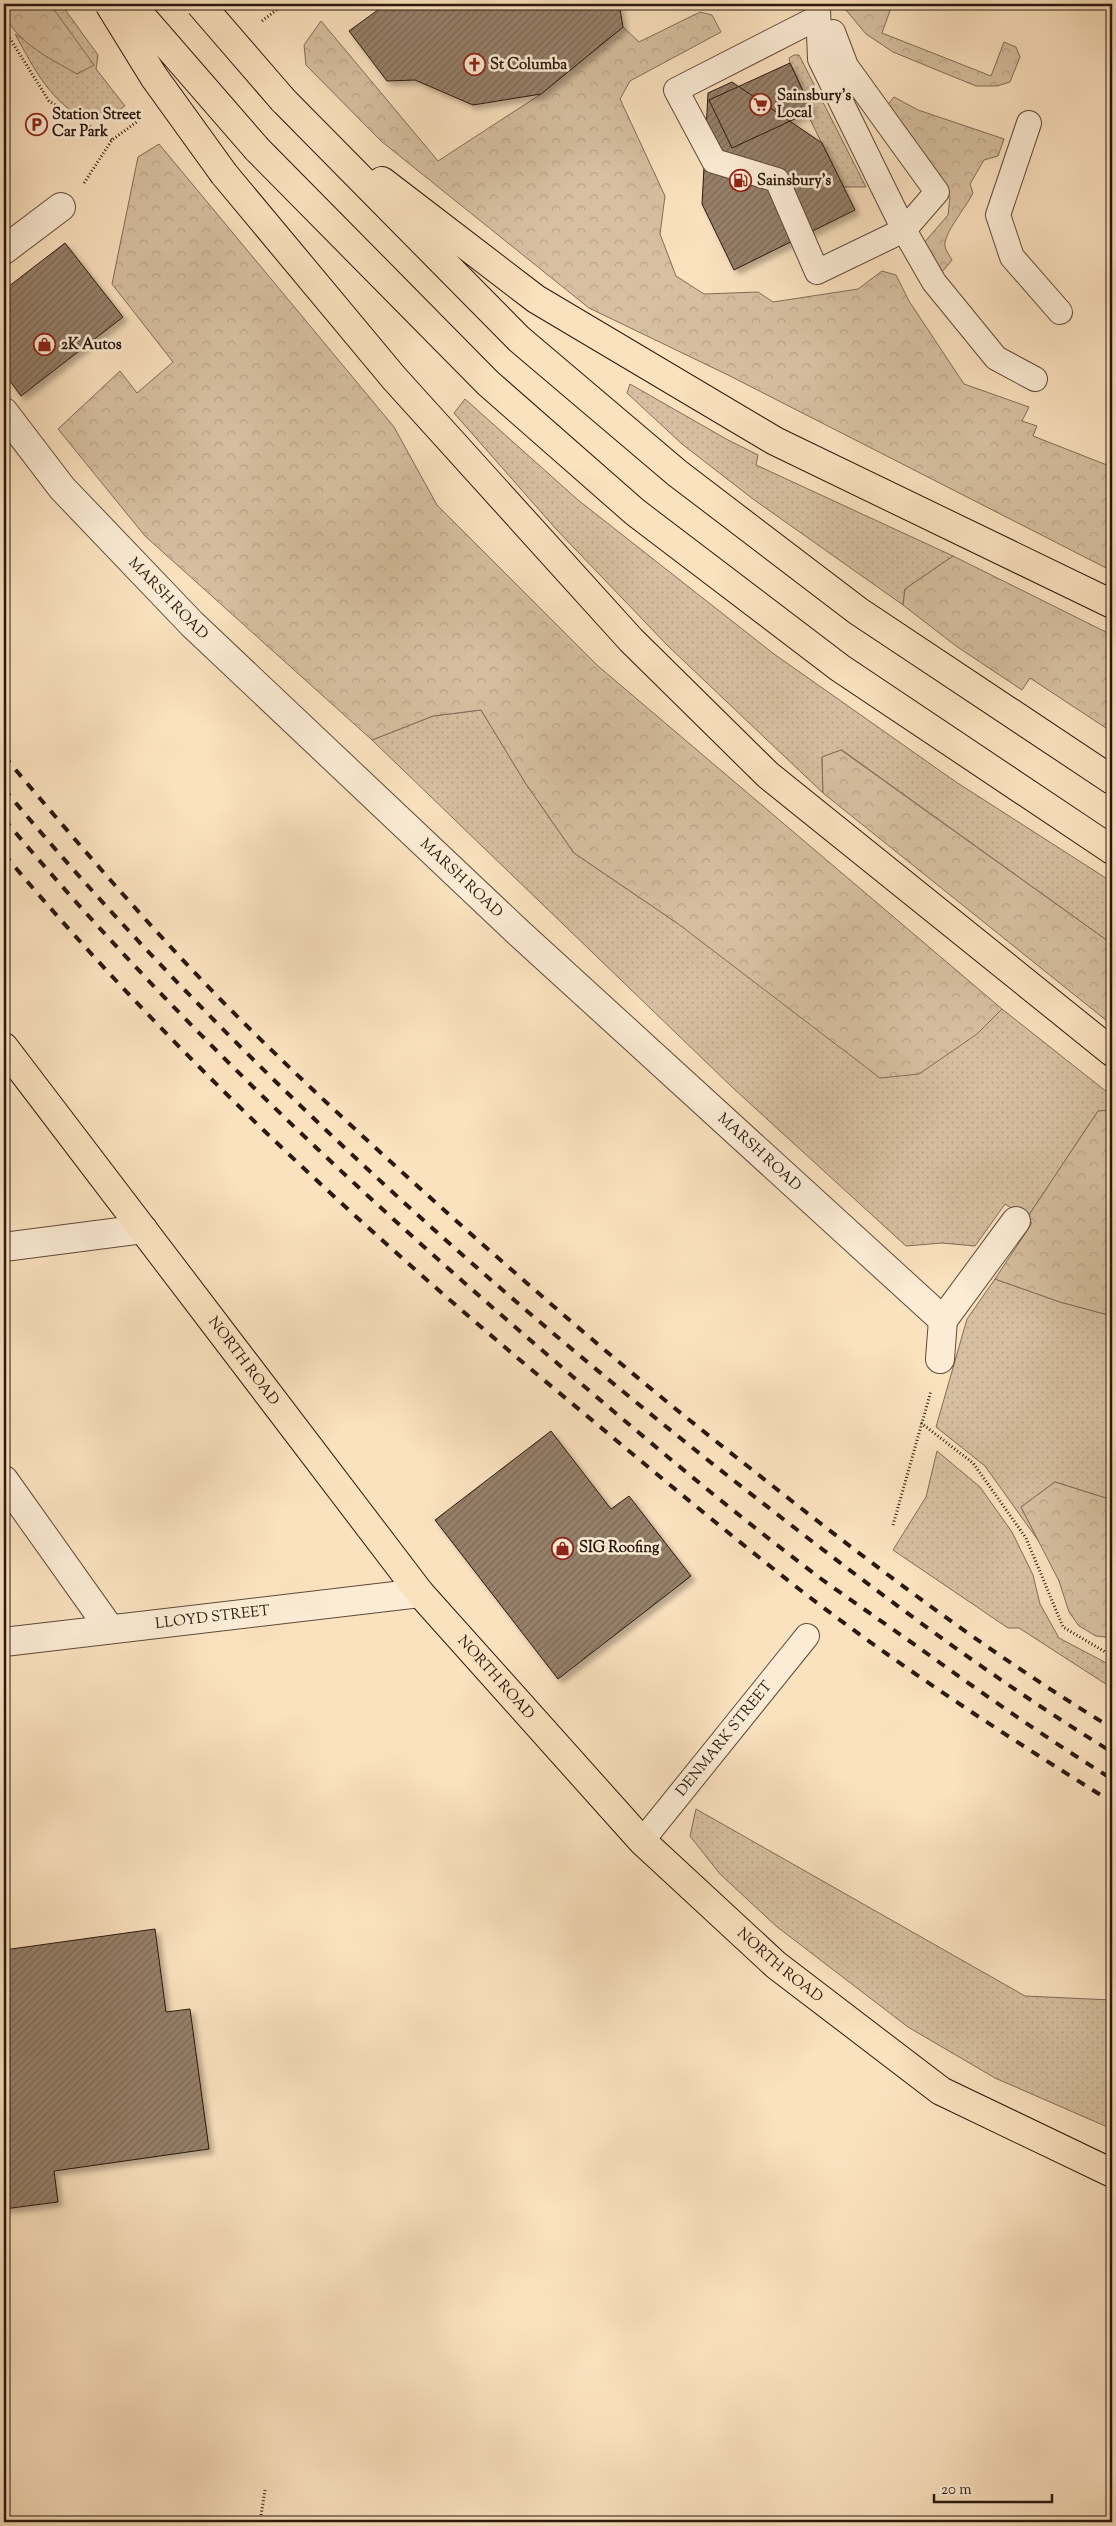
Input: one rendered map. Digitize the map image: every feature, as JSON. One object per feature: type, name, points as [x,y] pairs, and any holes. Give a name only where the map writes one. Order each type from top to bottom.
[{"type":"main road","points":[[109,4],[154,77],[224,174],[394,378],[652,660],[768,775],[1112,1052]]},
{"type":"main road","points":[[131,4],[257,149],[488,383],[635,512],[840,668],[1112,850]]},
{"type":"main road","points":[[200,4],[289,107],[519,339],[677,473],[858,611],[1112,780]]},
{"type":"main road","points":[[289,107],[544,304],[775,441],[1112,604]]},
{"type":"main road","name":"NORTH ROAD","points":[[4,1047],[420,1593],[642,1841],[776,1965],[941,2091],[1112,2173]]},
{"type":"street","points":[[4,250],[61,206]]},
{"type":"street","name":"MARSH ROAD","points":[[4,412],[62,488],[192,624],[526,939],[943,1320]]},
{"type":"street","points":[[940,1359],[943,1320],[1016,1221]]},
{"type":"street","points":[[4,1247],[142,1229]]},
{"type":"street","points":[[4,1480],[110,1629]]},
{"type":"street","name":"LLOYD STREET","points":[[4,1642],[420,1593]]},
{"type":"lane","points":[[823,18],[846,66],[937,192],[904,230],[817,272],[777,180],[714,161],[676,90],[823,18]]},
{"type":"lane","points":[[823,18],[820,59],[904,230],[934,282],[996,358],[1035,379]]},
{"type":"lane","points":[[1029,123],[998,215],[1012,257],[1060,312]]},
{"type":"lane","name":"DENMARK STREET","points":[[642,1841],[807,1636]]},
{"type":"path","points":[[4,29],[49,101],[112,140]]},
{"type":"path","points":[[894,1526],[921,1424],[973,1463],[1026,1538],[1063,1627],[1112,1656]]},
{"type":"path","points":[[260,2522],[265,2490]]},
{"type":"green space","points":[[4,4],[50,4],[94,65],[77,74],[42,54],[20,37],[12,27],[6,16]]},
{"type":"green space","points":[[50,4],[61,4],[98,55],[96,69],[125,106],[104,120],[94,117],[88,121],[53,95],[15,34],[77,73]]},
{"type":"green space","points":[[841,4],[892,5],[882,33],[991,76],[1004,42],[1016,47],[1020,57],[1010,82],[997,86],[976,86],[893,52],[866,34]]},
{"type":"green space","points":[[700,12],[712,15],[721,32],[630,81],[620,99],[665,196],[660,234],[676,276],[704,294],[758,292],[773,302],[858,289],[882,271],[896,275],[909,301],[964,384],[1029,407],[1022,421],[1037,426],[1033,436],[1112,467],[1112,571],[728,375],[589,308],[381,141],[306,65],[304,45],[321,21],[438,161],[541,94],[623,27],[639,42]]},
{"type":"green space","points":[[799,55],[866,187],[843,187],[807,113],[812,110],[790,63],[789,58]]},
{"type":"green space","points":[[894,97],[918,110],[1004,139],[998,156],[984,160],[970,184],[973,193],[951,227],[945,241],[946,249],[952,260],[942,272],[922,245],[948,215],[950,197],[886,107]]},
{"type":"green space","points":[[159,144],[394,427],[437,505],[598,666],[1002,1009],[977,1034],[919,1074],[880,1078],[677,923],[574,853],[526,784],[481,710],[433,716],[372,740],[145,536],[58,429],[120,371],[137,393],[173,362],[112,284],[138,157]]},
{"type":"green space","points":[[630,384],[758,455],[756,465],[953,556],[905,589],[903,605],[753,499],[682,444],[627,393]]},
{"type":"green space","points":[[465,399],[578,500],[774,654],[956,782],[1112,882],[1112,944],[842,750],[822,757],[823,793],[668,646],[556,529],[454,413]]},
{"type":"green space","points":[[953,556],[1112,635],[1112,732],[1030,678],[1022,690],[956,646],[903,605],[905,589]]},
{"type":"green space","points":[[481,710],[526,784],[574,853],[677,923],[977,1034],[1002,1009],[1112,1096],[1112,1110],[1098,1111],[1027,1218],[1005,1204],[975,1246],[942,1243],[906,1246],[733,1088],[372,740],[433,716]]},
{"type":"green space","points":[[841,750],[1112,944],[1112,1025],[823,793],[822,757]]},
{"type":"green space","points":[[1112,1110],[1112,1316],[1060,1302],[995,1279],[1032,1223],[1027,1218],[1098,1111]]},
{"type":"green space","points":[[995,1279],[1060,1302],[1112,1316],[1112,1500],[1055,1482],[1021,1507],[1040,1543],[985,1466],[936,1427],[967,1319]]},
{"type":"green space","points":[[937,1451],[980,1487],[1012,1532],[1033,1575],[1040,1604],[1059,1638],[1112,1666],[1112,1688],[1019,1628],[1008,1628],[893,1550],[926,1497]]},
{"type":"green space","points":[[1055,1482],[1112,1500],[1112,1638],[1096,1636],[1079,1626],[1069,1612],[1059,1581],[1021,1507]]},
{"type":"green space","points":[[696,1809],[1025,1996],[1112,2000],[1112,2129],[995,2078],[908,2027],[776,1926],[720,1874],[690,1836]]},
{"type":"building","name":"St Columba","points":[[386,4],[619,4],[623,27],[541,94],[473,105],[415,80],[387,81],[349,31]]},
{"type":"building","name":"Sainsbury's Local","points":[[790,63],[812,111],[732,148],[709,100]]},
{"type":"building","points":[[732,82],[822,143],[855,210],[734,270],[702,204],[708,93]]},
{"type":"building","name":"2K Autos","points":[[65,243],[123,317],[21,396],[4,373],[4,290]]},
{"type":"building","name":"SIG Roofing","points":[[551,1431],[611,1509],[629,1496],[691,1576],[558,1679],[435,1520]]},
{"type":"building","points":[[155,1929],[166,2012],[190,2009],[209,2149],[54,2171],[58,2202],[4,2209],[4,1950]]},
{"type":"railway","points":[[4,756],[137,910],[221,1000],[336,1111],[490,1251],[674,1408],[838,1537],[972,1636],[1112,1728]]},
{"type":"railway","points":[[4,789],[170,975],[258,1064],[348,1151],[535,1318],[631,1398],[821,1549],[964,1654],[1062,1721],[1112,1752]]},
{"type":"railway","points":[[4,819],[133,964],[269,1103],[411,1235],[589,1391],[687,1473],[820,1578],[1019,1719],[1112,1779]]},
{"type":"railway","points":[[4,854],[132,998],[268,1135],[483,1329],[682,1495],[808,1596],[958,1703],[1112,1802]]},
{"type":"place","name":"St Columba","points":[[474,65]]},
{"type":"place","name":"Sainsbury's Local","points":[[761,105]]},
{"type":"place","name":"Station Street Car Park","points":[[36,124]]},
{"type":"place","name":"Sainsbury's","points":[[741,181]]},
{"type":"place","name":"2K Autos","points":[[45,345]]},
{"type":"place","name":"SIG Roofing","points":[[563,1548]]}]
